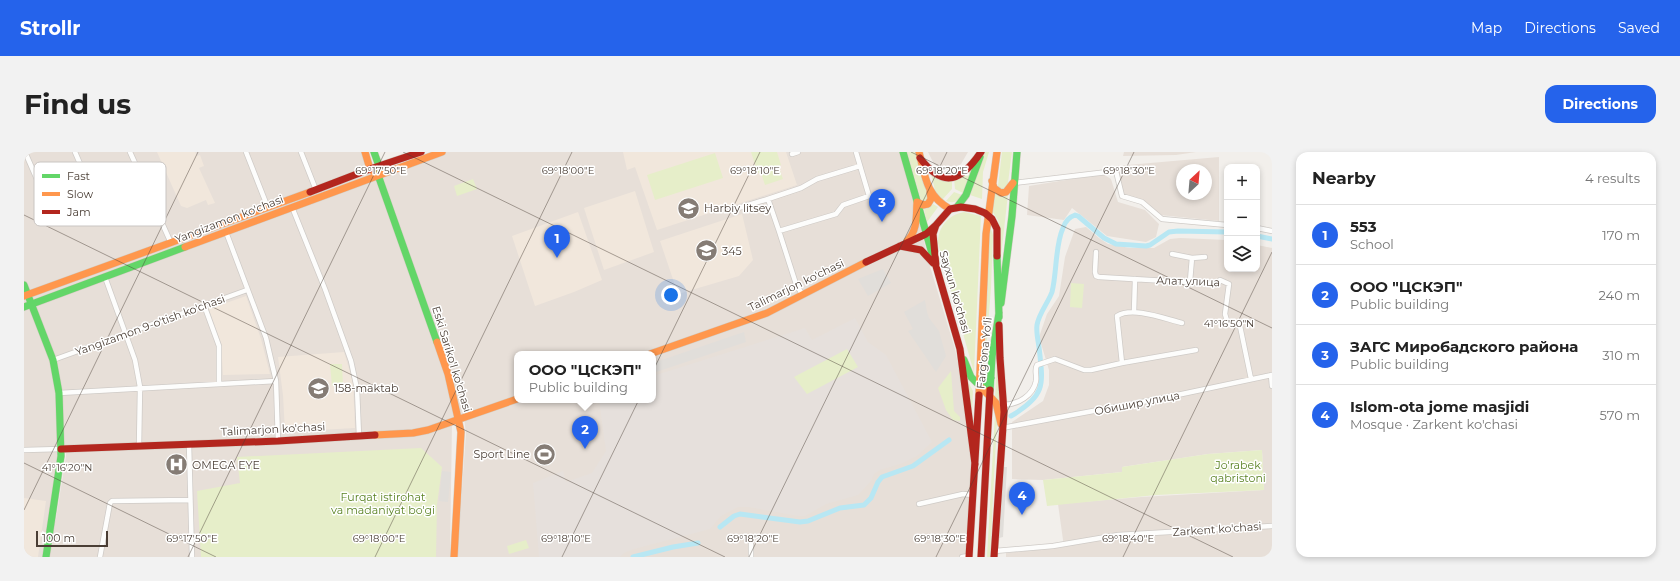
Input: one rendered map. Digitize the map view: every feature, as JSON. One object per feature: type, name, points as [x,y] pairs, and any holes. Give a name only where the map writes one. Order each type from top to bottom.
[{"type":"main road","points":[[365,152],[370,169],[378,175]]},
{"type":"main road","name":"Eski Sariko'l ko'chasi","points":[[374,152],[379,166],[378,175],[441,354],[459,418],[461,432],[454,557]]},
{"type":"main road","name":"Yangizamon ko'chasi","points":[[26,295],[268,208],[370,169],[421,152]]},
{"type":"main road","name":"Yangizamon ko'chasi","points":[[24,307],[442,152]]},
{"type":"main road","name":"Sayxun ko'chasi","points":[[903,152],[960,349],[975,464]]},
{"type":"main road","points":[[920,155],[928,168],[934,173],[952,178],[966,171],[981,152]]},
{"type":"main road","name":"Talimarjon ko'chasi","points":[[656,352],[752,319],[926,234],[966,195],[981,152]]},
{"type":"main road","name":"Farg'ona Yo'li","points":[[967,557],[973,495],[980,386],[981,329],[987,215],[997,152]]},
{"type":"main road","name":"Farg'ona Yo'li","points":[[981,557],[992,358],[1005,278],[1017,152]]},
{"type":"main road","points":[[900,246],[914,234],[917,202],[922,205],[928,204],[931,199],[920,155]]},
{"type":"main road","points":[[992,178],[994,188],[1000,193],[1006,192],[1013,182]]},
{"type":"main road","points":[[930,192],[937,202],[953,208],[975,208],[987,215],[993,221],[997,229],[996,277],[1004,419],[1002,428],[995,554]]},
{"type":"main road","points":[[936,225],[933,238],[936,266]]},
{"type":"main road","points":[[171,243],[174,251]]},
{"type":"main road","points":[[900,246],[921,250],[936,266]]},
{"type":"main road","points":[[24,285],[26,295],[32,304],[53,360],[59,393],[61,449],[46,557]]},
{"type":"main road","points":[[960,349],[971,377],[990,395],[998,406],[1002,428]]},
{"type":"main road","points":[[980,386],[986,386],[991,378]]},
{"type":"main road","name":"Talimarjon ko'chasi","points":[[61,449],[278,441],[417,432],[428,430],[514,400]]},
{"type":"street","points":[[25,152],[34,172]]},
{"type":"street","points":[[75,152],[79,162]]},
{"type":"street","points":[[130,152],[135,162]]},
{"type":"street","points":[[246,152],[268,208]]},
{"type":"street","points":[[301,152],[316,190]]},
{"type":"street","points":[[792,154],[798,152]]},
{"type":"street","points":[[779,232],[836,214],[843,205],[868,196],[856,152]]},
{"type":"street","points":[[735,209],[801,188],[817,179],[860,166]]},
{"type":"street","points":[[1013,182],[1116,171],[1122,196],[1142,202],[1160,218],[1224,225]]},
{"type":"street","points":[[768,199],[796,284],[802,294]]},
{"type":"street","points":[[292,207],[325,288],[350,361],[357,389],[359,436]]},
{"type":"street","points":[[163,226],[171,243]]},
{"type":"street","points":[[1260,229],[1272,231]]},
{"type":"street","points":[[226,232],[266,338],[276,381],[278,441]]},
{"type":"street","name":"Алат улица","points":[[1096,252],[1096,276],[1218,284],[1220,280],[1229,284],[1225,314],[1228,324],[1236,322],[1240,326],[1251,379]]},
{"type":"street","points":[[1172,254],[1192,258],[1205,257]]},
{"type":"street","points":[[1190,281],[1192,258]]},
{"type":"street","points":[[105,278],[135,360],[140,387],[139,447]]},
{"type":"street","points":[[1134,312],[1135,278]]},
{"type":"street","name":"Yangizamon 9-o'tish ko'chasi","points":[[53,360],[247,290]]},
{"type":"street","points":[[204,305],[219,346],[219,383]]},
{"type":"street","points":[[1122,362],[1114,316],[1122,313],[1134,312],[1182,323]]},
{"type":"street","points":[[1004,405],[1021,400],[1032,390],[1036,380],[1035,368],[1038,364],[1055,359],[1084,370],[1091,370],[1122,362],[1196,350]]},
{"type":"street","points":[[1271,375],[1272,386]]},
{"type":"street","name":"Обишир улица","points":[[1002,428],[1163,398],[1271,375]]},
{"type":"street","points":[[59,393],[140,387],[276,381]]},
{"type":"street","points":[[189,444],[192,557]]},
{"type":"street","name":"Talimarjon ko'chasi","points":[[24,450],[61,449]]},
{"type":"street","points":[[919,504],[963,494],[973,495]]},
{"type":"street","points":[[100,557],[110,503],[112,501],[190,500]]},
{"type":"street","name":"Zarkent ko'chasi","points":[[995,554],[1118,535],[1272,526]]},
{"type":"street","points":[[751,544],[751,557]]},
{"type":"shaded area","points":[[24,152],[365,152],[378,175],[442,152],[903,152],[929,263],[955,349],[967,433],[975,464],[969,557],[457,557],[466,434],[464,417],[452,422],[450,557],[24,557]],"holes":[[[61,449],[66,449],[56,519],[50,534]]]},
{"type":"shaded area","points":[[157,152],[195,152],[197,156],[200,155],[204,166],[199,168],[215,203],[208,205],[206,200],[187,208],[181,206],[166,172],[166,162],[161,162]]},
{"type":"shaded area","name":"Harbiy litsey","points":[[623,152],[786,152],[797,185],[657,230],[635,167],[627,170]]},
{"type":"shaded area","points":[[928,152],[968,152],[961,164],[957,167],[948,169],[938,167],[934,164]]},
{"type":"shaded area","points":[[1124,152],[1196,152],[1176,155],[1123,156]]},
{"type":"shaded area","points":[[1219,157],[1219,221],[1160,215],[1140,200],[1121,193],[1116,166]]},
{"type":"shaded area","points":[[1103,174],[1111,179],[1118,202],[1145,210],[1159,224],[1156,237],[1146,242],[1107,236],[1072,208],[1064,220],[1027,215],[1029,186]]},
{"type":"shaded area","points":[[635,191],[654,252],[604,270],[584,208]]},
{"type":"shaded area","points":[[578,212],[602,280],[535,306],[512,236]]},
{"type":"shaded area","name":"345","points":[[742,214],[753,260],[739,276],[678,294],[660,241]]},
{"type":"shaded area","points":[[1086,227],[1108,244],[1130,248],[1154,248],[1170,239],[1180,238],[1224,240],[1224,272],[1260,272],[1260,246],[1272,248],[1272,557],[1006,557],[1006,553],[1064,547],[1058,504],[1141,497],[1264,490],[1262,450],[1208,454],[1122,467],[1122,472],[1043,480],[1012,479],[1012,422],[1043,401],[1049,385],[1049,370],[1039,337],[1047,314],[1059,296],[1065,257],[1075,229]]},
{"type":"shaded area","points":[[883,269],[891,283],[868,296],[858,279]]},
{"type":"shaded area","points":[[246,296],[261,339],[270,374],[223,375],[221,343],[209,309]]},
{"type":"shaded area","points":[[925,300],[929,318],[939,331],[946,356],[936,372],[908,331],[913,329],[904,312]]},
{"type":"shaded area","points":[[855,318],[868,342],[886,355],[932,442],[917,456],[903,463],[880,470],[874,474],[871,481],[858,495],[826,504],[805,516],[749,507],[738,507],[721,516],[710,529],[634,549],[624,553],[620,557],[539,557],[533,483],[563,471],[566,482],[592,473],[606,451],[599,403],[656,403],[656,375],[805,328],[812,340]]},
{"type":"shaded area","points":[[744,332],[746,342],[656,372],[656,362]]},
{"type":"shaded area","name":"158-maktab","points":[[344,352],[353,382],[355,428],[285,432],[283,395],[278,357]]},
{"type":"shaded area","points":[[1004,467],[1007,467],[1003,537],[999,538]]},
{"type":"shaded area","points":[[442,471],[451,472],[448,502],[439,501]]},
{"type":"shaded area","points":[[24,498],[46,501],[38,557],[24,557]]},
{"type":"green space","points":[[751,152],[777,152],[781,165],[758,173]]},
{"type":"green space","points":[[907,152],[915,152],[929,198],[923,202],[921,200]]},
{"type":"green space","points":[[985,152],[989,152],[983,172],[982,199],[970,195]]},
{"type":"green space","points":[[1002,152],[1012,152],[1008,183],[1007,187],[1003,191],[998,186]]},
{"type":"green space","points":[[715,153],[723,178],[655,200],[647,175]]},
{"type":"green space","points":[[779,168],[783,179],[765,185],[761,173]]},
{"type":"green space","points":[[972,170],[963,193],[955,189],[954,179]]},
{"type":"green space","points":[[931,174],[952,179],[952,189],[942,200],[936,194]]},
{"type":"green space","points":[[473,179],[477,189],[457,196],[454,186]]},
{"type":"green space","points":[[954,192],[962,195],[956,201],[946,201]]},
{"type":"green space","points":[[994,192],[1002,197],[1008,194],[999,275],[1000,229],[998,220],[992,211]]},
{"type":"green space","points":[[933,204],[938,207],[927,222],[924,209],[929,208]]},
{"type":"green space","points":[[964,212],[981,216],[974,373],[938,243],[938,237],[945,223],[953,216]]},
{"type":"green space","points":[[990,226],[993,235],[991,288],[984,376]]},
{"type":"green space","points":[[1071,283],[1084,284],[1082,308],[1070,307]]},
{"type":"green space","points":[[847,349],[858,367],[807,394],[794,377]]},
{"type":"green space","points":[[997,358],[1002,420],[995,398]]},
{"type":"green space","points":[[330,364],[342,364],[343,386],[332,386]]},
{"type":"green space","points":[[951,371],[954,411],[960,417],[960,421],[953,420],[946,410],[938,388]]},
{"type":"green space","points":[[967,380],[973,391],[972,415]]},
{"type":"green space","points":[[995,413],[997,421],[990,557],[987,557]]},
{"type":"green space","name":"Furqat istirohat va madaniyat bo'gi","points":[[421,448],[442,467],[437,505],[436,557],[201,557],[197,491],[240,483],[237,457]]},
{"type":"green space","name":"Jo'rabek qabristoni","points":[[1262,450],[1264,490],[1156,495],[1047,506],[1043,480],[1122,472],[1122,467],[1208,454]]},
{"type":"green space","points":[[526,540],[529,548],[509,554],[507,546]]},
{"type":"waterway","points":[[1011,416],[1031,402],[1037,395],[1040,388],[1041,370],[1037,325],[1052,292],[1060,235],[1069,218],[1075,215],[1078,216],[1104,238],[1116,244],[1146,246],[1150,245],[1169,232],[1224,232]]},
{"type":"waterway","points":[[1260,237],[1272,239]]},
{"type":"waterway","points":[[720,527],[734,516],[740,514],[800,522],[808,521],[840,508],[864,505],[871,498],[878,482],[882,477],[913,466],[949,440]]},
{"type":"waterway","points":[[633,557],[673,547],[698,543]]},
{"type":"traffic: fast","points":[[374,152],[379,166],[378,175],[437,342]]},
{"type":"traffic: fast","points":[[903,152],[933,257]]},
{"type":"traffic: fast","points":[[1001,303],[1012,216],[1017,152]]},
{"type":"traffic: fast","points":[[957,207],[966,195],[980,157]]},
{"type":"traffic: fast","points":[[24,307],[185,247]]},
{"type":"traffic: fast","points":[[997,256],[999,317]]},
{"type":"traffic: fast","points":[[24,285],[53,360],[59,393],[61,456],[46,557]]},
{"type":"traffic: fast","points":[[990,390],[992,357],[999,313]]},
{"type":"traffic: fast","points":[[964,360],[971,377],[980,386],[986,386],[991,378]]},
{"type":"traffic: slow","points":[[365,152],[370,169],[373,171]]},
{"type":"traffic: slow","points":[[185,247],[442,152]]},
{"type":"traffic: slow","points":[[919,152],[925,177],[931,192],[942,204],[950,209]]},
{"type":"traffic: slow","points":[[979,395],[986,234],[997,152]]},
{"type":"traffic: slow","points":[[992,181],[994,188],[1001,193],[1006,192],[1013,183]]},
{"type":"traffic: slow","points":[[24,296],[310,192]]},
{"type":"traffic: slow","points":[[907,241],[911,237],[915,228],[917,202],[923,205],[928,204],[931,199],[930,192]]},
{"type":"traffic: slow","points":[[656,352],[767,313],[866,262]]},
{"type":"traffic: slow","points":[[437,342],[448,374],[461,432],[454,557]]},
{"type":"traffic: slow","points":[[980,386],[996,403],[1001,424]]},
{"type":"traffic: slow","points":[[375,435],[413,433],[428,430],[514,400]]},
{"type":"traffic: jam","points":[[310,192],[370,169],[421,152]]},
{"type":"traffic: jam","points":[[920,158],[937,174],[945,178],[952,178],[960,175],[967,169],[981,152]]},
{"type":"traffic: jam","points":[[975,464],[960,349],[936,266],[933,234],[936,225],[950,209],[961,207],[975,209],[985,213],[992,219],[997,229],[997,256]]},
{"type":"traffic: jam","points":[[866,262],[926,234],[936,225]]},
{"type":"traffic: jam","points":[[900,246],[921,250],[933,263]]},
{"type":"traffic: jam","points":[[994,557],[1004,412],[999,325]]},
{"type":"traffic: jam","points":[[981,557],[990,390]]},
{"type":"traffic: jam","points":[[969,557],[979,395]]},
{"type":"traffic: jam","points":[[61,449],[278,441],[375,435]]},
{"type":"place","name":"Harbiy litsey","points":[[688,208]]},
{"type":"place","name":"ЗАГС Миробадского района","points":[[882,222]]},
{"type":"place","name":"345","points":[[707,251]]},
{"type":"place","name":"553","points":[[557,258]]},
{"type":"place","name":"158-maktab","points":[[318,388]]},
{"type":"place","name":"ООО \"ЦСКЭП\"","points":[[585,449]]},
{"type":"place","name":"Sport Line","points":[[545,454]]},
{"type":"place","name":"OMEGA EYE","points":[[177,465]]},
{"type":"place","name":"Islom-ota jome masjidi","points":[[1022,515]]}]
